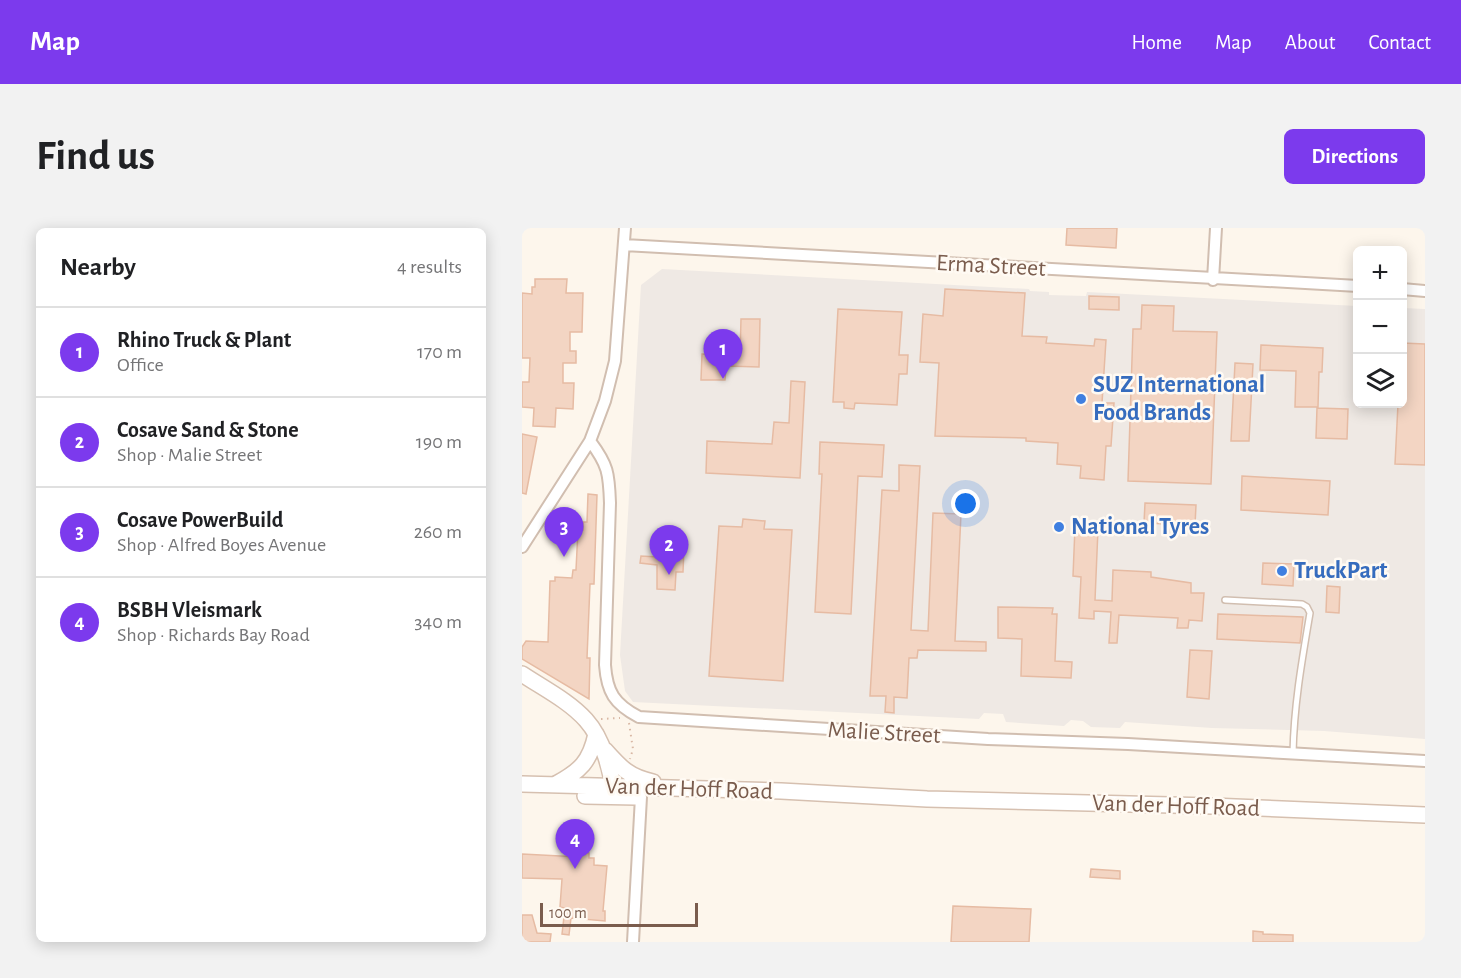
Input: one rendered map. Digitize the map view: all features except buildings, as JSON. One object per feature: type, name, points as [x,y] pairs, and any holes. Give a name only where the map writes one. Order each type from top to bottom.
[{"type":"main road","points":[[522,674],[569,705],[586,720],[599,741],[625,772],[638,779],[695,789]]},
{"type":"main road","points":[[553,786],[580,770],[599,741]]},
{"type":"main road","points":[[599,741],[614,791]]},
{"type":"main road","name":"Van der Hoff Road","points":[[522,784],[614,791],[641,797],[852,802],[927,799]]},
{"type":"main road","name":"Van der Hoff Road","points":[[522,794],[695,789],[1425,815]]},
{"type":"street","points":[[522,547],[590,441],[605,401],[615,361],[625,228]]},
{"type":"street","points":[[1213,280],[1216,228]]},
{"type":"street","name":"Erma Street","points":[[624,245],[1213,280],[1353,286]]},
{"type":"street","points":[[1407,289],[1425,291]]},
{"type":"street","name":"Malie Street","points":[[590,441],[604,462],[609,476],[606,684],[616,701],[624,709],[639,717],[988,739],[1425,761]]},
{"type":"street","points":[[633,942],[641,797]]},
{"type":"lane","points":[[1225,600],[1302,604],[1310,613],[1298,678],[1293,753]]},
{"type":"path","points":[[586,720],[629,718],[633,749],[625,772]]},
{"type":"shaded area","points":[[662,269],[1029,289],[1030,291],[1049,292],[1049,295],[1086,296],[1087,292],[1353,306],[1353,408],[1407,408],[1407,308],[1425,309],[1425,739],[1324,731],[1212,728],[1125,722],[1120,728],[1091,727],[1083,721],[1071,720],[1064,726],[1006,722],[1003,714],[984,713],[979,719],[633,702],[625,691],[620,655],[641,285]]},
{"type":"place","name":"Rhino Truck & Plant","points":[[723,379]]},
{"type":"place","name":"SUZ International Food Brands","points":[[1081,399]]},
{"type":"place","name":"National Tyres","points":[[1059,527]]},
{"type":"place","name":"Cosave PowerBuild","points":[[564,557]]},
{"type":"place","name":"TruckPart","points":[[1282,571]]},
{"type":"place","name":"Cosave Sand & Stone","points":[[669,575]]},
{"type":"place","name":"BSBH Vleismark","points":[[575,869]]}]
